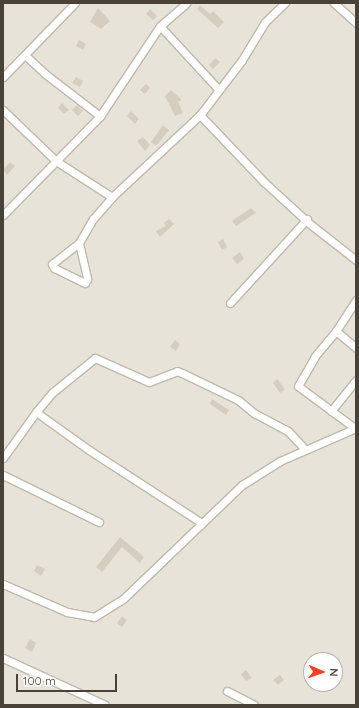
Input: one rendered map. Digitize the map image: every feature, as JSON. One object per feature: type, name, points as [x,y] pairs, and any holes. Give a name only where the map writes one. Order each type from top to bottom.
[{"type":"street","points":[[3,77],[26,56],[75,3]]},
{"type":"street","points":[[3,216],[100,116],[160,26],[186,3]]},
{"type":"street","points":[[79,243],[88,279],[85,283],[54,268],[52,264],[79,243],[93,219],[112,197],[200,115],[266,22],[285,3]]},
{"type":"street","points":[[334,3],[356,23]]},
{"type":"street","points":[[160,26],[219,90]]},
{"type":"street","points":[[26,56],[44,73],[100,116]]},
{"type":"street","points":[[3,110],[56,161],[112,197]]},
{"type":"street","points":[[200,115],[264,182],[356,260]]},
{"type":"street","points":[[230,303],[307,219]]},
{"type":"street","points":[[356,300],[336,331],[315,356],[298,386],[356,428]]},
{"type":"street","points":[[336,331],[356,348]]},
{"type":"street","points":[[3,458],[36,412],[59,388],[95,358],[149,382],[177,371],[182,373],[238,400],[254,413],[288,431],[305,449]]},
{"type":"street","points":[[331,411],[356,380]]},
{"type":"street","points":[[36,412],[95,454],[202,523]]},
{"type":"street","points":[[4,587],[67,612],[94,617],[123,600],[242,484],[305,449],[356,428]]},
{"type":"street","points":[[3,475],[99,522]]},
{"type":"street","points":[[3,658],[105,705]]},
{"type":"street","points":[[227,691],[254,705]]},
{"type":"shaded area","points":[[3,3],[356,3],[356,705],[3,705]]},
{"type":"building","points":[[200,5],[210,14],[213,11],[224,22],[218,28],[197,9]]},
{"type":"building","points":[[98,8],[110,21],[101,29],[90,22]]},
{"type":"building","points":[[150,9],[157,16],[153,20],[146,14]]},
{"type":"building","points":[[79,40],[86,44],[83,50],[76,46]]},
{"type":"building","points":[[215,58],[220,62],[213,69],[209,65]]},
{"type":"building","points":[[76,77],[83,81],[80,87],[72,83]]},
{"type":"building","points":[[146,84],[150,88],[145,94],[140,90]]},
{"type":"building","points":[[171,90],[182,100],[178,102],[183,113],[175,116],[165,96]]},
{"type":"building","points":[[62,103],[69,110],[64,114],[58,108]]},
{"type":"building","points":[[77,105],[83,111],[78,116],[72,110]]},
{"type":"building","points":[[131,111],[139,119],[135,124],[127,116]]},
{"type":"building","points":[[163,125],[169,130],[156,146],[151,142]]},
{"type":"building","points":[[143,137],[150,145],[145,151],[137,141]]},
{"type":"building","points":[[10,162],[15,166],[7,175],[3,170]]},
{"type":"building","points":[[251,208],[256,213],[236,226],[232,221]]},
{"type":"building","points":[[169,219],[174,224],[160,237],[156,231],[166,226],[164,223]]},
{"type":"building","points":[[223,239],[227,247],[222,250],[218,242]]},
{"type":"building","points":[[240,252],[244,259],[237,264],[232,258]]},
{"type":"building","points":[[175,340],[180,344],[176,351],[170,347]]},
{"type":"building","points":[[277,379],[285,389],[280,393],[273,383]]},
{"type":"building","points":[[212,399],[229,410],[226,415],[210,404]]},
{"type":"building","points":[[120,537],[144,557],[140,563],[122,547],[102,572],[96,567]]},
{"type":"building","points":[[37,565],[45,569],[41,576],[34,571]]},
{"type":"building","points":[[122,616],[127,620],[122,627],[117,623]]},
{"type":"building","points":[[30,639],[36,643],[32,652],[25,648]]},
{"type":"building","points":[[246,670],[252,678],[246,681],[241,674]]},
{"type":"building","points":[[280,675],[284,680],[278,685],[273,680]]}]
